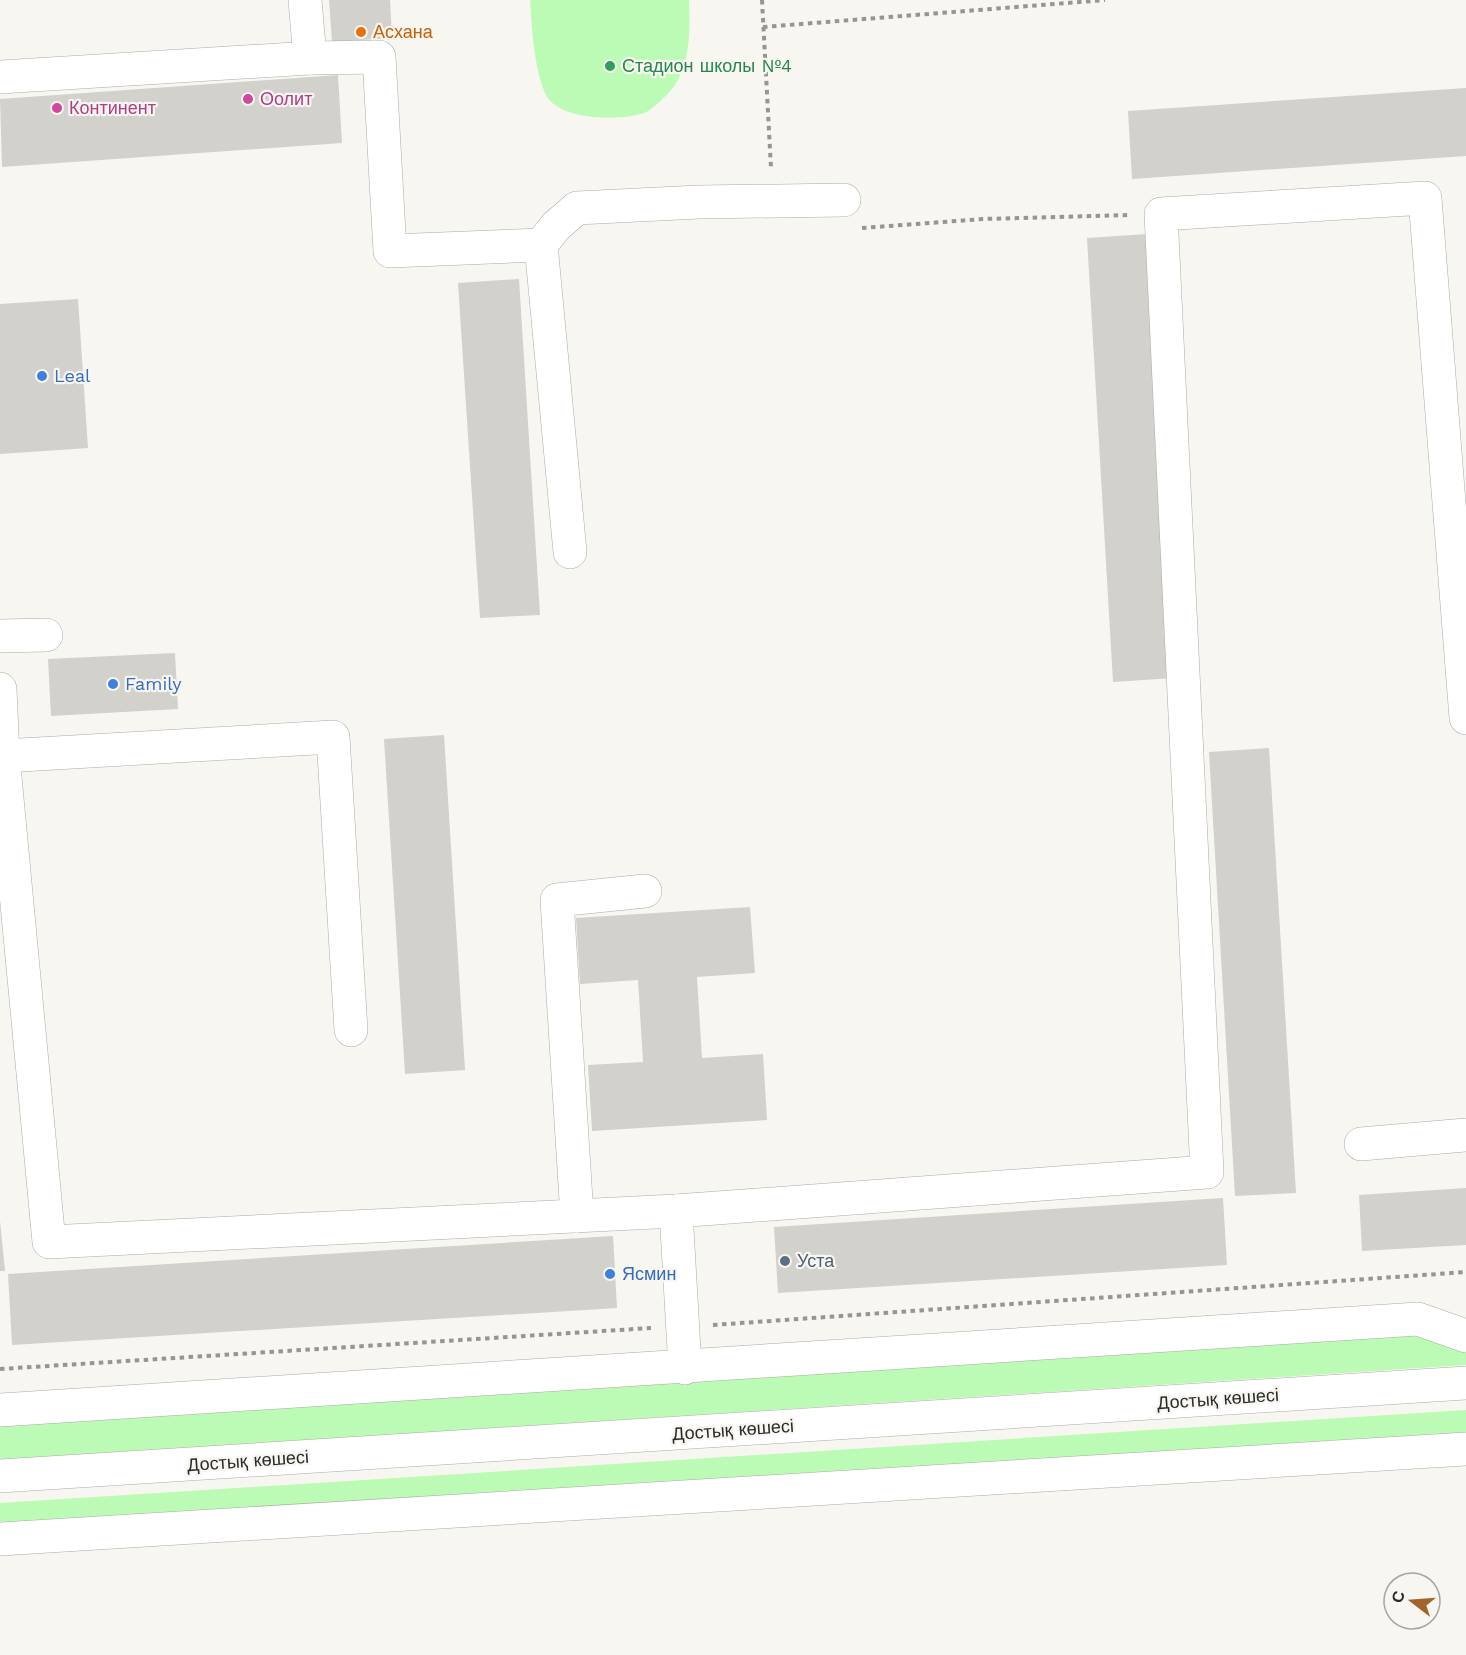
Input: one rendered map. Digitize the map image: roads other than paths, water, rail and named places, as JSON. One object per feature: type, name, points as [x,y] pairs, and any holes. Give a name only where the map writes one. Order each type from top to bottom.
[{"type":"street","points":[[305,0],[310,58]]},
{"type":"street","points":[[0,77],[310,58],[379,57],[390,251],[542,245]]},
{"type":"street","points":[[0,689],[3,756],[49,1242],[676,1211],[1207,1172],[1161,214],[1425,198],[1466,718]]},
{"type":"street","points":[[570,552],[542,245],[556,226],[577,208],[699,202],[773,203],[851,214]]},
{"type":"street","points":[[0,636],[46,635]]},
{"type":"street","points":[[3,756],[333,737],[351,1029]]},
{"type":"street","points":[[577,1216],[557,900],[645,891]]},
{"type":"street","points":[[1361,1144],[1466,1135]]},
{"type":"street","points":[[676,1211],[685,1368]]},
{"type":"street","points":[[0,1410],[685,1368],[1418,1319],[1466,1336]]},
{"type":"street","name":"Достық көшесі","points":[[0,1476],[1466,1383]]},
{"type":"street","points":[[0,1539],[1466,1449]]},
{"type":"place","name":"Асхана","points":[[361,32]]},
{"type":"place","name":"Стадион школы №4","points":[[610,66]]},
{"type":"place","name":"Оолит","points":[[248,99]]},
{"type":"place","name":"Континент","points":[[57,108]]},
{"type":"place","name":"Leal","points":[[42,376]]},
{"type":"place","name":"Family","points":[[113,684]]},
{"type":"place","name":"Уста","points":[[785,1261]]},
{"type":"place","name":"Ясмин","points":[[610,1274]]}]
